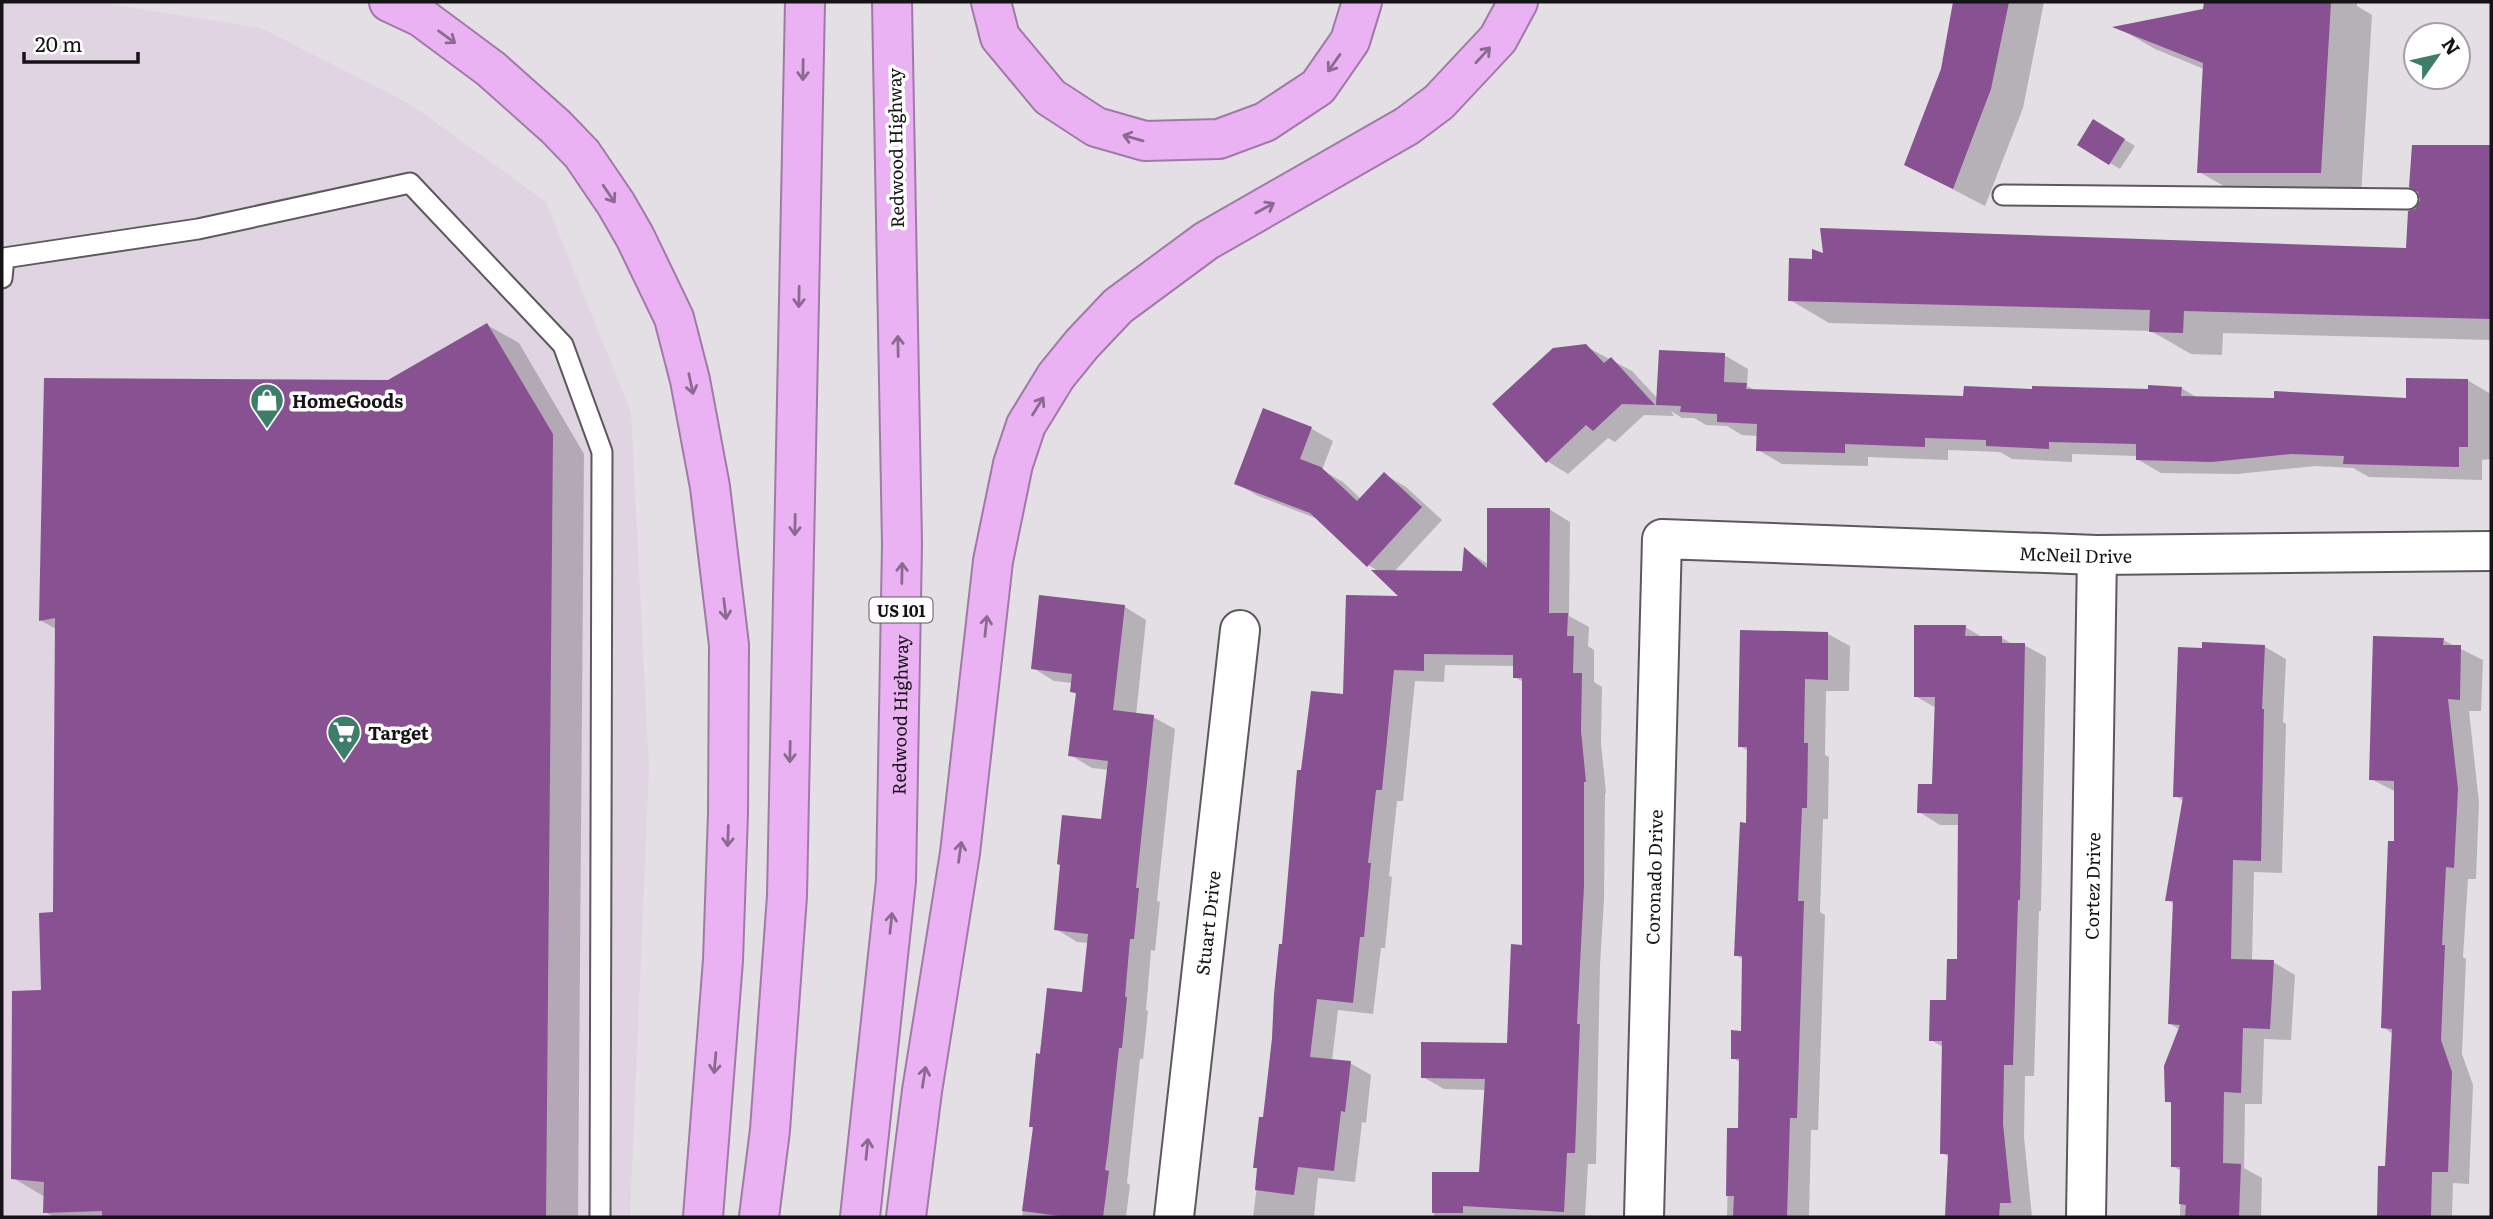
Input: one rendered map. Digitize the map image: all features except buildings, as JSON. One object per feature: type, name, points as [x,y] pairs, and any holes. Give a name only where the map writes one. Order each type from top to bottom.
[{"type":"highway","points":[[389,2],[421,18],[491,69],[582,154],[635,237],[674,318],[690,380],[710,487],[729,645],[728,813],[723,960],[703,1217]]},
{"type":"highway","points":[[759,1217],[770,1130],[787,896],[805,2]]},
{"type":"highway","name":"Redwood Highway","points":[[860,1217],[896,881],[902,544],[892,2]]},
{"type":"highway","points":[[991,2],[1000,37],[1050,97],[1096,127],[1145,141],[1219,139],[1265,122],[1318,87],[1350,41],[1362,2]]},
{"type":"highway","points":[[906,1217],[922,1091],[960,853],[993,561],[1013,464],[1026,425],[1056,376],[1118,306],[1206,241],[1407,126],[1439,102],[1498,39],[1518,2]]},
{"type":"street","name":"McNeil Drive","points":[[1662,539],[2097,555],[2491,551]]},
{"type":"street","name":"Coronado Drive","points":[[1644,1217],[1662,539]]},
{"type":"street","name":"Cortez Drive","points":[[2086,1217],[2097,555]]},
{"type":"street","name":"Stuart Drive","points":[[1174,1217],[1240,630]]},
{"type":"lane","points":[[2,278],[4,258],[198,229],[410,183],[564,345],[602,452],[600,1217]]},
{"type":"lane","points":[[2003,195],[2408,199]]},
{"type":"shaded area","points":[[2,2],[96,2],[261,28],[410,104],[546,202],[631,412],[649,768],[630,1217],[2,1217]]},
{"type":"place","name":"HomeGoods","points":[[267,430]]},
{"type":"place","name":"Target","points":[[344,762]]}]
